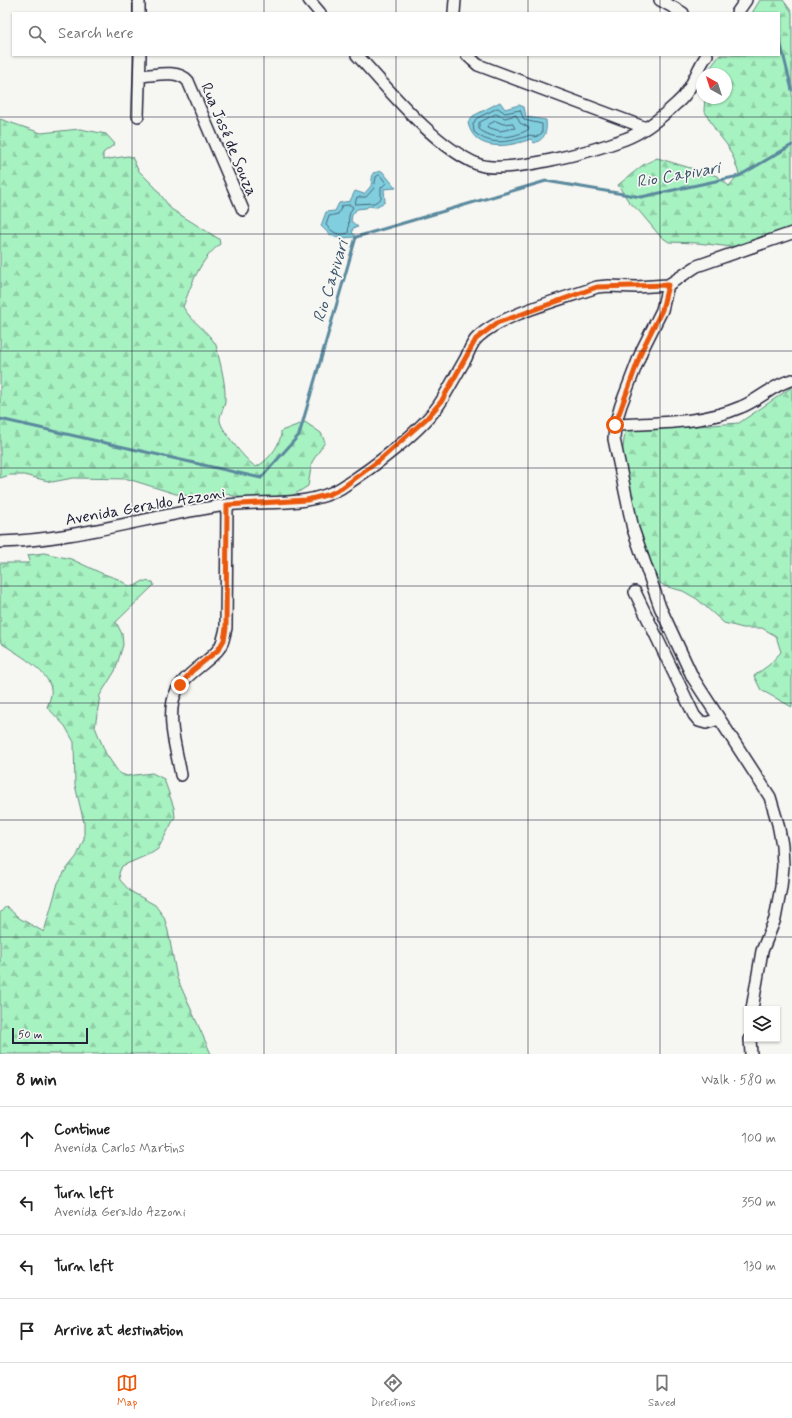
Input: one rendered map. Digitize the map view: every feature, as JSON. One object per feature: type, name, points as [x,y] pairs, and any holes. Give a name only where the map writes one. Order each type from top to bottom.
[{"type":"street","points":[[139,0],[139,12]]},
{"type":"street","points":[[309,0],[319,12]]},
{"type":"street","points":[[454,0],[454,12]]},
{"type":"street","points":[[660,0],[681,12]]},
{"type":"street","points":[[738,12],[746,0]]},
{"type":"street","points":[[138,116],[141,76],[140,56]]},
{"type":"street","points":[[358,56],[401,103],[450,150],[478,165],[498,168],[522,166],[625,139],[646,128],[678,103],[688,92],[698,67],[706,56]]},
{"type":"street","points":[[467,56],[478,65],[646,128]]},
{"type":"street","name":"Rua José de Souza","points":[[141,76],[176,74],[184,76],[188,81],[243,210]]},
{"type":"street","points":[[753,1006],[762,951],[775,919],[779,904],[783,866],[782,845],[770,797],[693,678],[675,643],[642,559],[633,529],[614,439],[615,425],[642,350],[662,310],[668,285],[697,266],[792,233]]},
{"type":"street","name":"Avenida Geraldo Azzoni","points":[[0,542],[47,539],[227,505],[307,500],[330,494],[342,488],[381,459],[427,418],[441,402],[476,339],[497,323],[597,287],[668,285]]},
{"type":"street","points":[[615,425],[706,418],[741,407],[780,384],[792,380]]},
{"type":"street","points":[[181,775],[172,721],[173,700],[180,685],[192,671],[218,650],[224,640],[226,628],[227,505]]},
{"type":"street","points":[[635,592],[694,715],[699,721],[706,724],[719,719]]},
{"type":"street","points":[[750,1042],[751,1054]]},
{"type":"green space","points":[[760,0],[783,0],[792,12],[792,235],[758,250],[697,243],[669,242],[660,236],[639,211],[629,202],[618,185],[643,165],[657,158],[717,176],[729,186],[739,174],[727,145],[716,131],[704,110],[704,104],[732,104],[732,68],[710,68],[719,56],[780,56],[780,12],[753,12]]},
{"type":"green space","points":[[0,119],[41,133],[80,129],[106,134],[115,144],[103,153],[103,160],[128,156],[132,157],[138,170],[155,187],[171,209],[219,239],[220,244],[201,265],[183,307],[209,335],[216,345],[225,387],[225,404],[220,418],[221,424],[247,460],[256,467],[265,461],[273,452],[281,436],[281,431],[305,422],[321,433],[325,442],[312,462],[308,486],[292,496],[249,501],[227,494],[196,497],[176,494],[128,479],[73,478],[52,482],[24,475],[10,475],[0,478]]},
{"type":"green space","points":[[792,387],[792,707],[761,690],[754,676],[769,665],[781,652],[776,636],[762,628],[743,628],[724,623],[697,599],[683,591],[664,586],[652,576],[640,560],[622,455],[626,424],[635,427],[657,429],[739,423]]},
{"type":"green space","points":[[44,553],[71,559],[118,579],[129,586],[135,586],[143,581],[153,582],[154,585],[116,622],[122,634],[123,645],[115,671],[100,695],[95,727],[106,754],[119,773],[127,776],[152,773],[164,779],[174,808],[175,817],[158,849],[122,866],[119,873],[120,880],[130,891],[155,905],[164,917],[177,978],[211,1054],[0,1054],[0,913],[6,906],[19,918],[44,932],[58,883],[77,856],[84,839],[84,823],[75,785],[74,742],[65,726],[47,707],[51,696],[49,682],[38,669],[1,643],[0,638],[0,563],[28,563],[30,561],[28,555]]},
{"type":"water","points":[[500,102],[505,109],[519,105],[524,107],[526,117],[546,120],[546,131],[543,137],[534,143],[531,139],[503,145],[485,143],[478,139],[472,133],[468,123],[473,116]]},
{"type":"water","points":[[382,171],[396,188],[384,189],[385,202],[375,207],[369,206],[366,208],[357,209],[352,215],[351,221],[358,227],[353,228],[352,232],[356,237],[337,238],[321,226],[326,212],[335,211],[339,203],[350,201],[355,191],[364,194],[371,186],[373,173]]},
{"type":"waterway","name":"Rio Capivari","points":[[780,41],[792,90]]},
{"type":"waterway","name":"Rio Capivari","points":[[0,419],[261,478],[299,435],[356,237],[546,181],[641,197],[739,176],[792,145]]},
{"type":"route","points":[[180,685],[192,671],[218,650],[224,640],[226,628],[227,505],[307,500],[330,494],[342,488],[409,436],[427,418],[441,402],[476,339],[488,328],[497,323],[597,287],[668,285],[662,310],[642,350],[615,425]]}]
